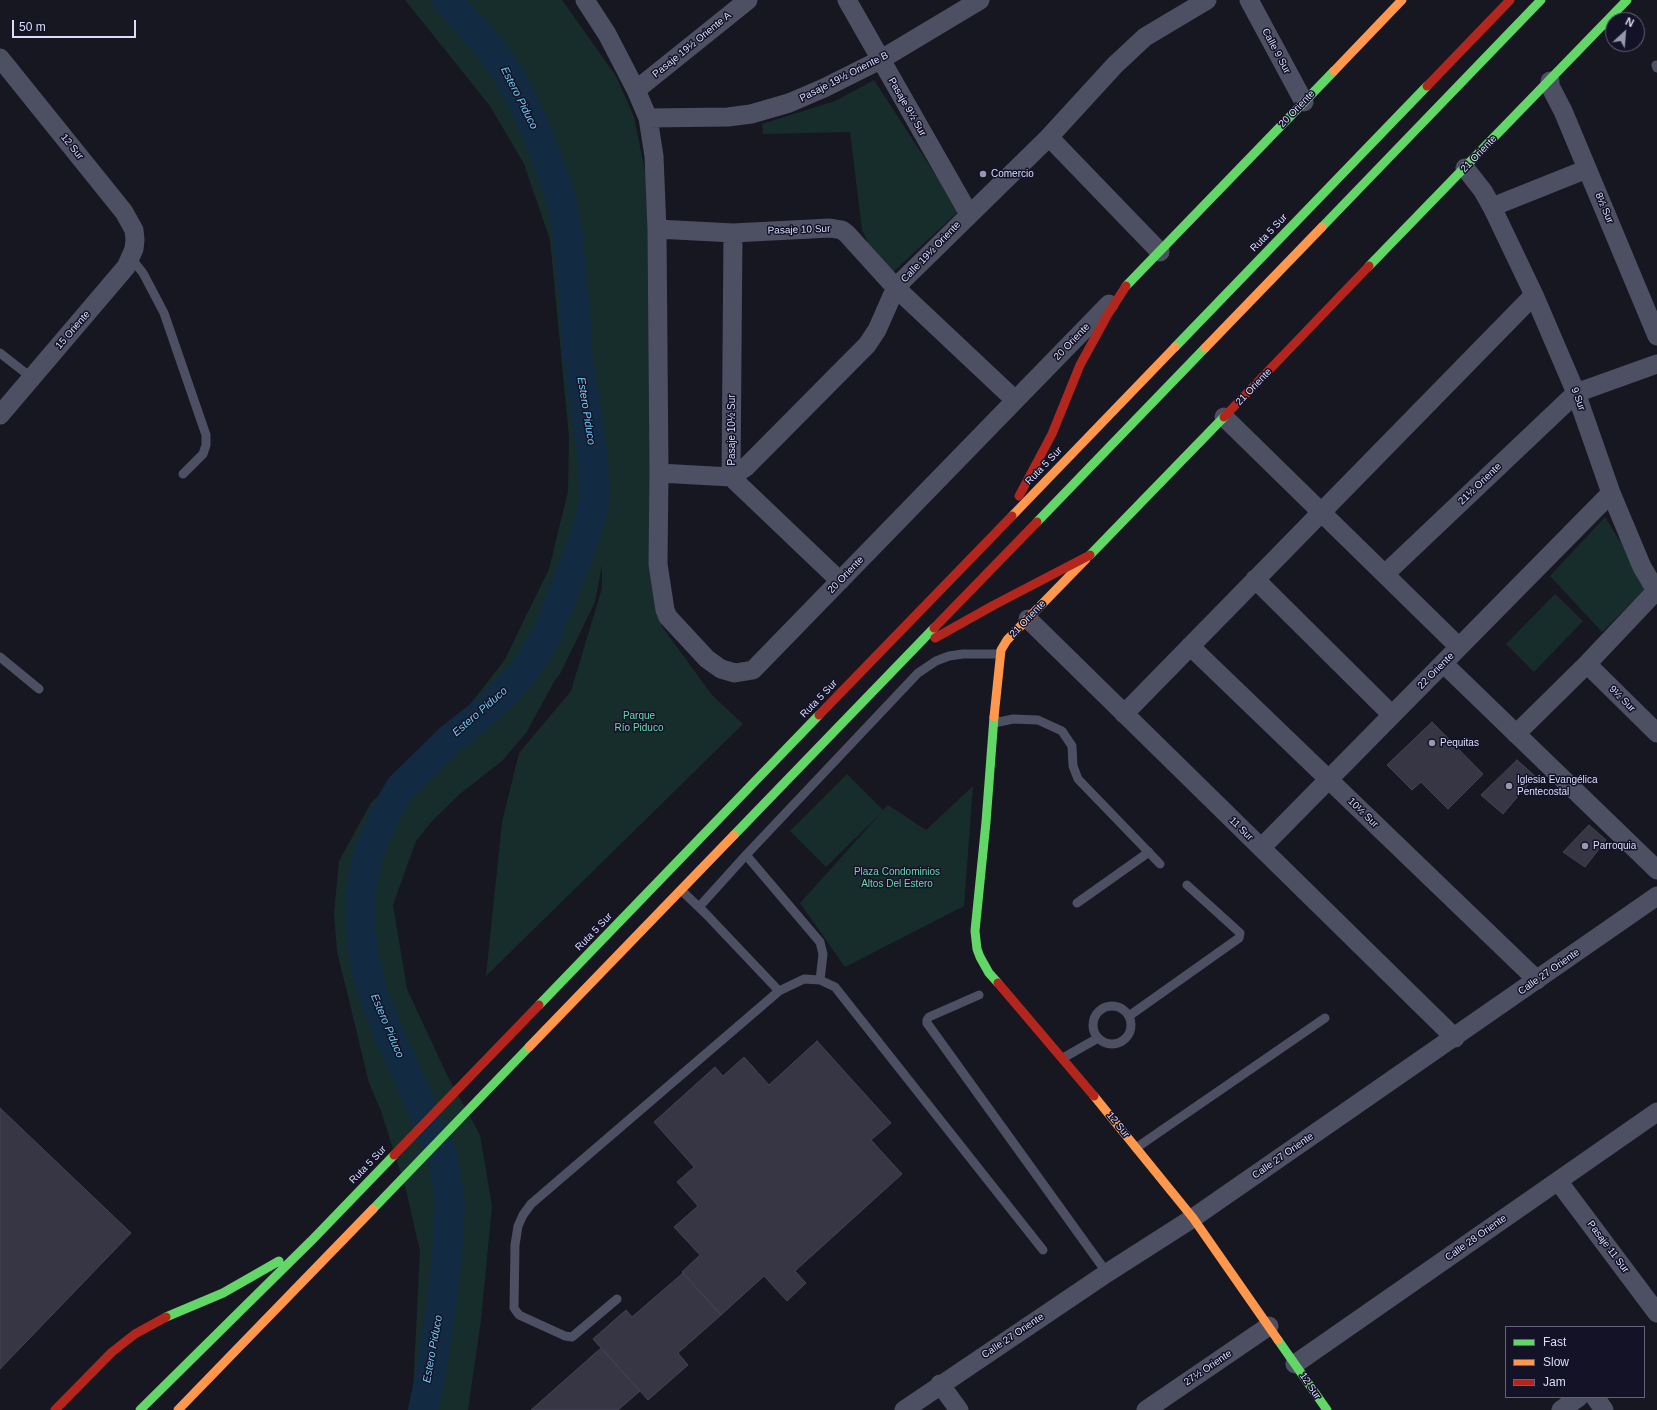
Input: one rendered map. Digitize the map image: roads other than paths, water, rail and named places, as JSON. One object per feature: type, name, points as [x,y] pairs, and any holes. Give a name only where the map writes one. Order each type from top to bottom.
[{"type":"main road","name":"20 Oriente","points":[[1126,286],[1402,0]]},
{"type":"main road","name":"Ruta 5 Sur","points":[[140,1410],[226,1327],[310,1241],[1510,0]]},
{"type":"main road","points":[[178,1410],[1541,0]]},
{"type":"main road","name":"21 Oriente","points":[[986,822],[993,723],[1000,654],[1007,640],[1627,0]]},
{"type":"main road","points":[[1002,525],[1041,456],[1080,365],[1126,286]]},
{"type":"main road","points":[[904,659],[960,623],[1090,555]]},
{"type":"main road","name":"12 Sur","points":[[986,822],[975,931],[976,944],[980,957],[989,973],[1063,1058],[1193,1218],[1327,1410]]},
{"type":"main road","points":[[55,1410],[112,1352],[135,1334],[160,1320],[241,1284],[310,1241]]},
{"type":"street","points":[[585,0],[607,34],[636,90],[648,118],[656,179],[659,473],[731,477]]},
{"type":"street","name":"Pasaje 19½ Oriente A","points":[[636,90],[748,0]]},
{"type":"street","name":"Pasaje 9½ Sur","points":[[847,0],[969,214]]},
{"type":"street","name":"Pasaje 19½ Oriente B","points":[[648,118],[728,117],[770,109],[807,96],[880,60],[980,0]]},
{"type":"street","name":"Calle 19½ Oriente","points":[[731,477],[746,467],[867,345],[878,330],[896,288],[969,214],[1049,137],[1115,65],[1139,42],[1160,27],[1207,0]]},
{"type":"street","name":"Calle 9 Sur","points":[[1249,0],[1304,102]]},
{"type":"street","name":"12 Sur","points":[[0,58],[124,212],[134,230],[135,240]]},
{"type":"street","name":"8½ Sur","points":[[1550,81],[1550,86],[1563,111],[1657,336]]},
{"type":"street","points":[[1049,137],[1160,252]]},
{"type":"street","name":"9 Sur","points":[[1465,168],[1483,191],[1492,207],[1534,295],[1576,393],[1611,493],[1642,567],[1656,592]]},
{"type":"street","points":[[1492,207],[1587,169]]},
{"type":"street","name":"Pasaje 10 Sur","points":[[657,229],[733,232],[836,228],[847,234],[896,288],[1015,400]]},
{"type":"street","name":"Pasaje 10½ Sur","points":[[733,232],[731,477],[840,581]]},
{"type":"street","name":"15 Oriente","points":[[0,415],[120,275],[131,258],[135,240]]},
{"type":"street","name":"20 Oriente","points":[[659,473],[658,564],[665,610],[668,617],[707,659],[721,669],[735,673],[753,670],[1126,286]]},
{"type":"street","points":[[1124,714],[1534,295]]},
{"type":"street","points":[[1576,393],[1657,364]]},
{"type":"street","name":"21½ Oriente","points":[[1385,574],[1576,393]]},
{"type":"street","points":[[1224,417],[1459,647]]},
{"type":"street","name":"22 Oriente","points":[[1261,848],[1611,493]]},
{"type":"street","points":[[1255,579],[1392,715]]},
{"type":"street","points":[[1516,734],[1587,664],[1656,592]]},
{"type":"street","name":"11 Sur","points":[[1028,619],[1455,1038]]},
{"type":"street","name":"10½ Sur","points":[[1190,646],[1537,980]]},
{"type":"street","points":[[1443,664],[1657,870]]},
{"type":"street","name":"9½ Sur","points":[[1587,664],[1657,734]]},
{"type":"street","name":"Calle 27 Oriente","points":[[904,1410],[940,1384],[1107,1273],[1193,1218],[1455,1038],[1657,896]]},
{"type":"street","name":"Calle 28 Oriente","points":[[1295,1364],[1657,1112]]},
{"type":"street","name":"Pasaje 11 Sur","points":[[1558,1181],[1657,1313]]},
{"type":"street","name":"27½ Oriente","points":[[1146,1410],[1269,1326]]},
{"type":"street","points":[[940,1384],[959,1410]]},
{"type":"street","points":[[1561,1410],[1578,1398]]},
{"type":"street","points":[[1596,1398],[1604,1410]]},
{"type":"lane","points":[[131,258],[143,273],[164,313],[206,435],[204,454],[183,474]]},
{"type":"lane","points":[[0,353],[32,378]]},
{"type":"lane","points":[[699,907],[746,855],[918,673],[936,661],[949,656],[963,654],[1000,654]]},
{"type":"lane","points":[[0,657],[39,689]]},
{"type":"lane","points":[[993,723],[1013,719],[1038,720],[1062,731],[1072,746],[1073,766],[1078,779],[1160,864]]},
{"type":"lane","points":[[1076,904],[1149,852]]},
{"type":"lane","points":[[746,855],[820,942],[823,954],[820,980]]},
{"type":"lane","points":[[1129,1016],[1240,938],[1240,934],[1187,885]]},
{"type":"lane","points":[[681,890],[779,991]]},
{"type":"lane","points":[[617,1298],[572,1337],[565,1336],[519,1315],[514,1308],[515,1245],[518,1226],[523,1215],[536,1199],[779,991],[804,979],[820,980],[835,987],[1043,1250]]},
{"type":"lane","points":[[979,995],[929,1017],[926,1020],[927,1024],[1107,1273]]},
{"type":"lane","points":[[1106,1006],[1117,1006],[1122,1008],[1129,1016],[1131,1027],[1127,1037],[1123,1041],[1113,1044],[1102,1042],[1098,1038],[1092,1023],[1097,1012],[1106,1006]]},
{"type":"lane","points":[[1136,1148],[1325,1018]]},
{"type":"lane","points":[[1063,1058],[1098,1038]]},
{"type":"waterway","name":"Estero Piduco","points":[[423,1410],[431,1373],[443,1294],[450,1204],[444,1161],[386,1028],[372,992],[364,955],[360,922],[361,891],[369,851],[384,817],[400,788],[450,739],[488,709],[522,674],[546,637],[583,542],[595,501],[593,460],[577,352],[575,308],[567,230],[561,199],[540,140],[524,104],[508,74],[491,49],[447,0]]},
{"type":"place","name":"Comercio","points":[[983,174]]},
{"type":"place","name":"Pequitas","points":[[1432,743]]},
{"type":"place","name":"Iglesia Evangélica Pentecostal","points":[[1509,786]]},
{"type":"place","name":"Parroquia","points":[[1585,846]]},
{"type":"park label","name":"Parque Río Piduco","points":[[639,722]]},
{"type":"park label","name":"Plaza Condominios Altos Del Estero","points":[[897,878]]}]
